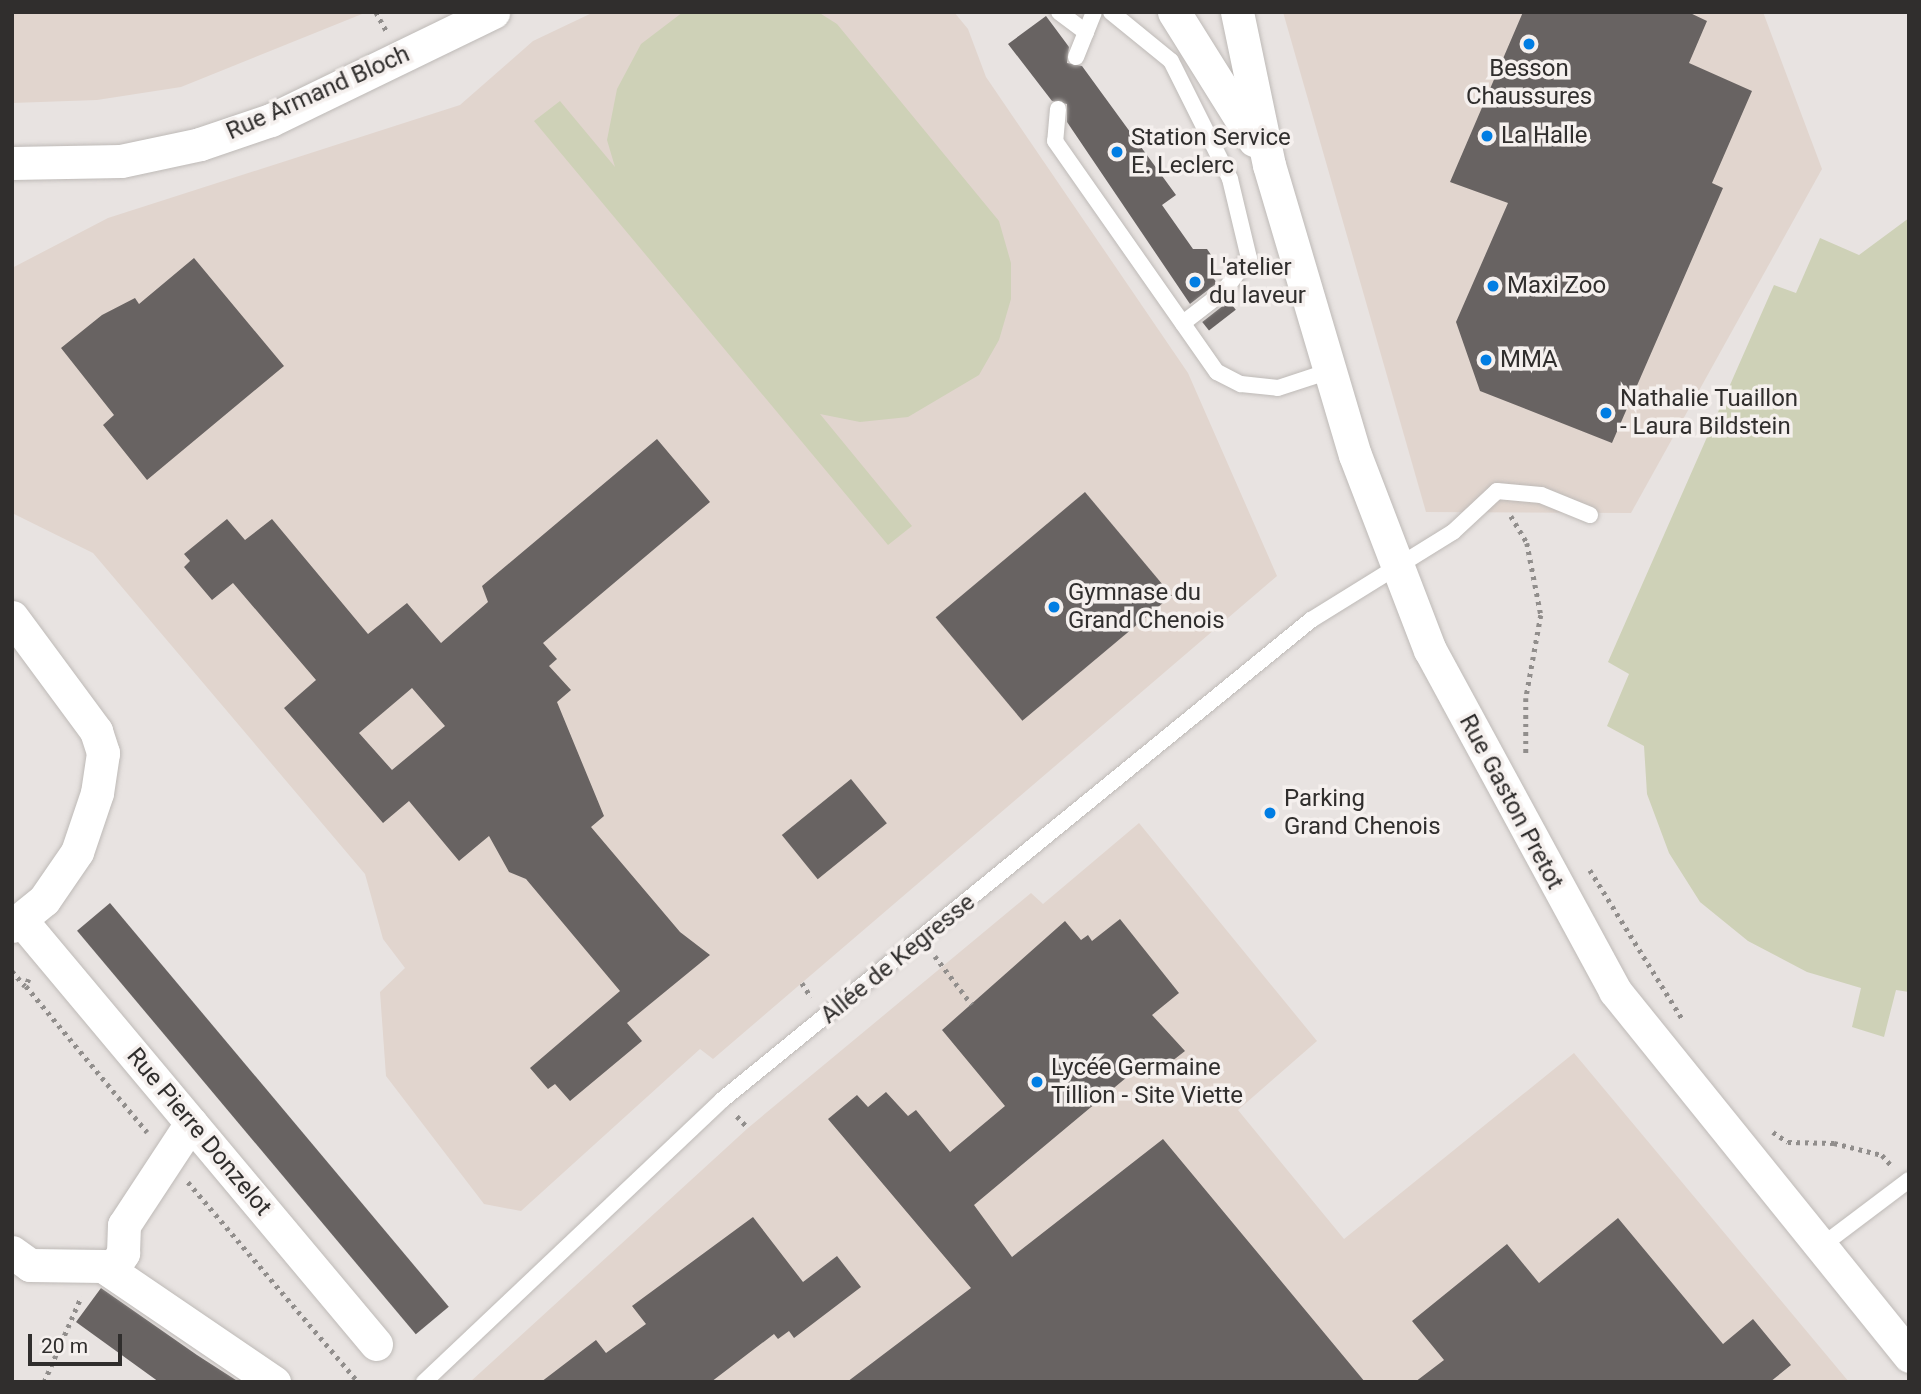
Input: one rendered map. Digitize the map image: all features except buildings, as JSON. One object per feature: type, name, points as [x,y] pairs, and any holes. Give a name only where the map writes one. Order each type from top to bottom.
[{"type":"street","name":"Rue Armand Bloch","points":[[12,163],[121,161],[200,145],[271,120],[493,12]]},
{"type":"street","name":"Rue Gaston Pretot","points":[[1174,12],[1269,165]]},
{"type":"street","name":"Rue Gaston Pretot","points":[[1237,12],[1269,165],[1330,371],[1394,563],[1430,650],[1615,992],[1909,1356]]},
{"type":"street","name":"Rue Pierre Donzelot","points":[[12,617],[96,731],[103,752],[97,793],[77,852],[44,900],[16,923],[191,1122],[376,1345]]},
{"type":"street","points":[[107,1269],[123,1253],[124,1225],[191,1122]]},
{"type":"street","points":[[12,1252],[30,1265],[107,1269],[274,1382]]},
{"type":"lane","points":[[1059,12],[1086,32]]},
{"type":"lane","points":[[1076,57],[1094,12]]},
{"type":"lane","points":[[1111,12],[1171,61],[1230,179],[1249,258],[1223,292],[1183,323]]},
{"type":"lane","points":[[1058,109],[1055,141],[1217,372],[1241,384],[1278,388],[1330,371]]},
{"type":"lane","points":[[1497,491],[1541,495],[1590,515]]},
{"type":"lane","name":"Allée de Kegresse","points":[[424,1382],[722,1100],[921,942],[1311,620],[1394,563],[1453,532],[1497,491]]},
{"type":"lane","points":[[1820,1247],[1908,1180]]},
{"type":"path","points":[[376,12],[387,31]]},
{"type":"path","points":[[375,37],[399,24]]},
{"type":"path","points":[[1497,491],[1527,543],[1541,615],[1525,698],[1525,759],[1532,771]]},
{"type":"path","points":[[1587,866],[1686,1024]]},
{"type":"path","points":[[921,942],[972,1005]]},
{"type":"path","points":[[12,971],[26,986]]},
{"type":"path","points":[[1766,1128],[1788,1142],[1834,1143],[1882,1155],[1908,1180]]},
{"type":"path","points":[[44,1382],[54,1370],[68,1317],[107,1269]]},
{"type":"shaded area","points":[[12,12],[367,12],[181,87],[97,100],[12,103]]},
{"type":"shaded area","points":[[594,12],[954,12],[968,29],[986,77],[1188,373],[1277,576],[713,1059],[700,1049],[521,1211],[484,1204],[386,1076],[380,992],[405,968],[383,939],[365,874],[93,553],[12,513],[12,268],[108,218],[460,105],[533,41]]},
{"type":"shaded area","points":[[1283,12],[1763,12],[1822,169],[1631,513],[1426,512]]},
{"type":"shaded area","name":"Lycée Germaine Tillion - Site Viette","points":[[1139,823],[1317,1041],[1238,1110],[1344,1239],[1574,1053],[1849,1382],[470,1382],[748,1128],[1031,893],[1043,904]]},
{"type":"green space","points":[[683,12],[818,12],[837,24],[999,221],[1011,263],[1011,299],[999,340],[979,375],[908,417],[860,422],[820,414],[912,526],[888,545],[534,121],[560,101],[615,167],[607,140],[617,89],[641,44]]},
{"type":"green space","points":[[1909,218],[1909,992],[1896,990],[1884,1037],[1852,1027],[1861,988],[1807,972],[1748,941],[1700,902],[1669,853],[1647,794],[1644,746],[1607,726],[1629,674],[1608,662],[1774,285],[1796,293],[1820,238],[1859,255]]},
{"type":"place","name":"Besson Chaussures","points":[[1529,44]]},
{"type":"place","name":"La Halle","points":[[1487,136]]},
{"type":"place","name":"Station Service E. Leclerc","points":[[1117,152]]},
{"type":"place","name":"L'atelier du laveur","points":[[1195,282]]},
{"type":"place","name":"Maxi Zoo","points":[[1493,286]]},
{"type":"place","name":"MMA","points":[[1486,360]]},
{"type":"place","name":"Nathalie Tuaillon - Laura Bildstein","points":[[1606,413]]},
{"type":"place","name":"Gymnase du Grand Chenois","points":[[1054,607]]},
{"type":"place","name":"Parking Grand Chenois","points":[[1270,813]]},
{"type":"place","name":"Lycée Germaine Tillion - Site Viette","points":[[1037,1082]]}]
